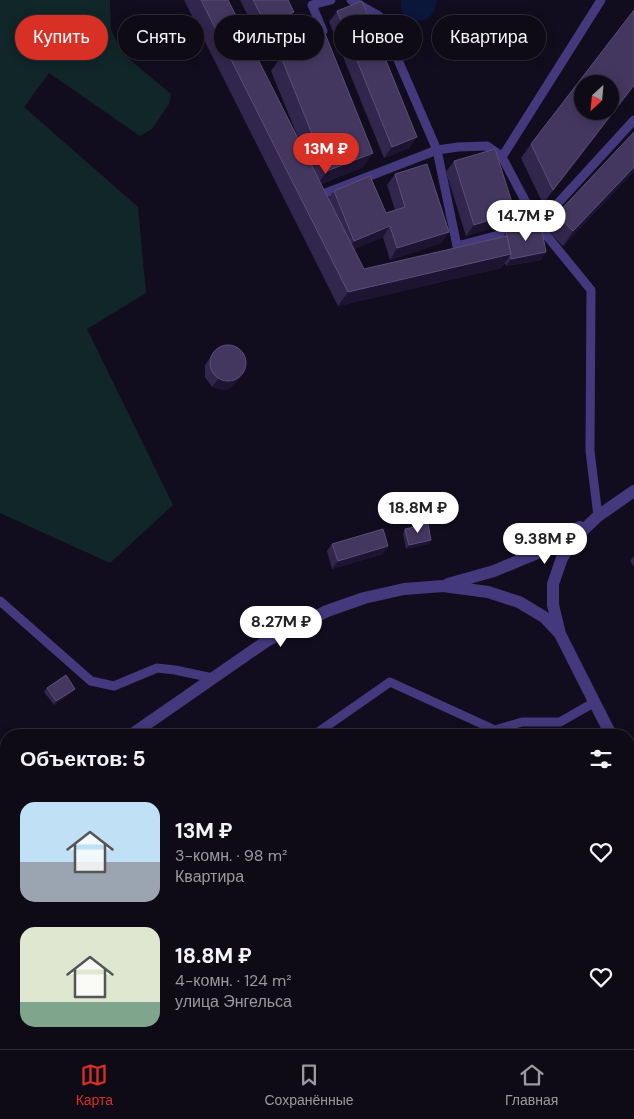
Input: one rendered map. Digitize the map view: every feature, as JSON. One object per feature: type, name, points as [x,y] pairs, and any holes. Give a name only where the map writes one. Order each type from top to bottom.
[{"type":"street","points":[[140,729],[268,640],[327,611],[364,598],[404,589],[443,586],[494,571],[535,554],[598,516],[634,491]]},
{"type":"street","points":[[598,516],[576,538],[562,558],[553,584],[553,605],[560,634],[608,729]]},
{"type":"street","points":[[443,586],[488,592],[519,602],[544,617],[560,634]]},
{"type":"lane","points":[[326,40],[311,3],[331,0]]},
{"type":"lane","points":[[351,0],[379,16],[438,150],[456,246],[538,224],[634,120]]},
{"type":"lane","points":[[502,157],[601,0]]},
{"type":"lane","points":[[314,187],[321,200],[438,150],[487,146],[502,157],[538,224],[591,290],[590,450],[598,516]]},
{"type":"lane","points":[[0,601],[91,681],[114,686],[157,668],[213,678]]},
{"type":"lane","points":[[323,729],[390,682],[493,729]]},
{"type":"lane","points":[[498,729],[522,722],[560,722],[596,702]]},
{"type":"green space","points":[[0,0],[110,0],[111,30],[118,44],[118,60],[130,60],[171,94],[169,104],[152,129],[140,136],[49,73],[24,107],[138,207],[146,293],[87,329],[173,505],[110,563],[0,513]]},
{"type":"water","points":[[401,0],[437,0],[435,9],[424,20],[422,20],[422,15],[404,15],[401,9]]},
{"type":"building","points":[[201,0],[228,0],[236,15],[214,15],[214,26]]},
{"type":"building","points":[[253,0],[288,0],[294,12],[288,15],[261,15]]},
{"type":"building","points":[[362,1],[368,15],[339,15],[337,11]]},
{"type":"building","points":[[634,10],[634,85],[619,104],[619,75],[584,75]]},
{"type":"building","points":[[324,31],[334,60],[336,60],[373,153],[327,171],[282,60],[324,60]]},
{"type":"building","points":[[231,60],[258,60],[364,269],[507,236],[511,254],[348,292]]},
{"type":"building","points":[[357,60],[386,60],[417,137],[392,147]]},
{"type":"building","points":[[574,88],[574,120],[607,120],[553,190],[531,144]]},
{"type":"building","points":[[634,132],[634,167],[573,231],[556,215]]},
{"type":"building","points":[[495,149],[515,212],[474,225],[454,161]]},
{"type":"building","points":[[427,164],[449,232],[397,248],[390,226],[354,241],[334,191],[370,176],[386,213],[405,207],[395,174]]},
{"type":"building","points":[[541,225],[546,252],[511,259],[506,232]]},
{"type":"building","points":[[228,345],[235,346],[241,350],[245,356],[245,370],[241,376],[235,380],[228,381],[221,380],[215,376],[211,370],[210,363],[211,356],[215,350],[221,346]]},
{"type":"building","points":[[428,524],[431,540],[409,545],[405,529]]},
{"type":"building","points":[[383,529],[388,546],[338,561],[332,544]]},
{"type":"building","points":[[66,675],[75,689],[56,701],[47,688]]}]
